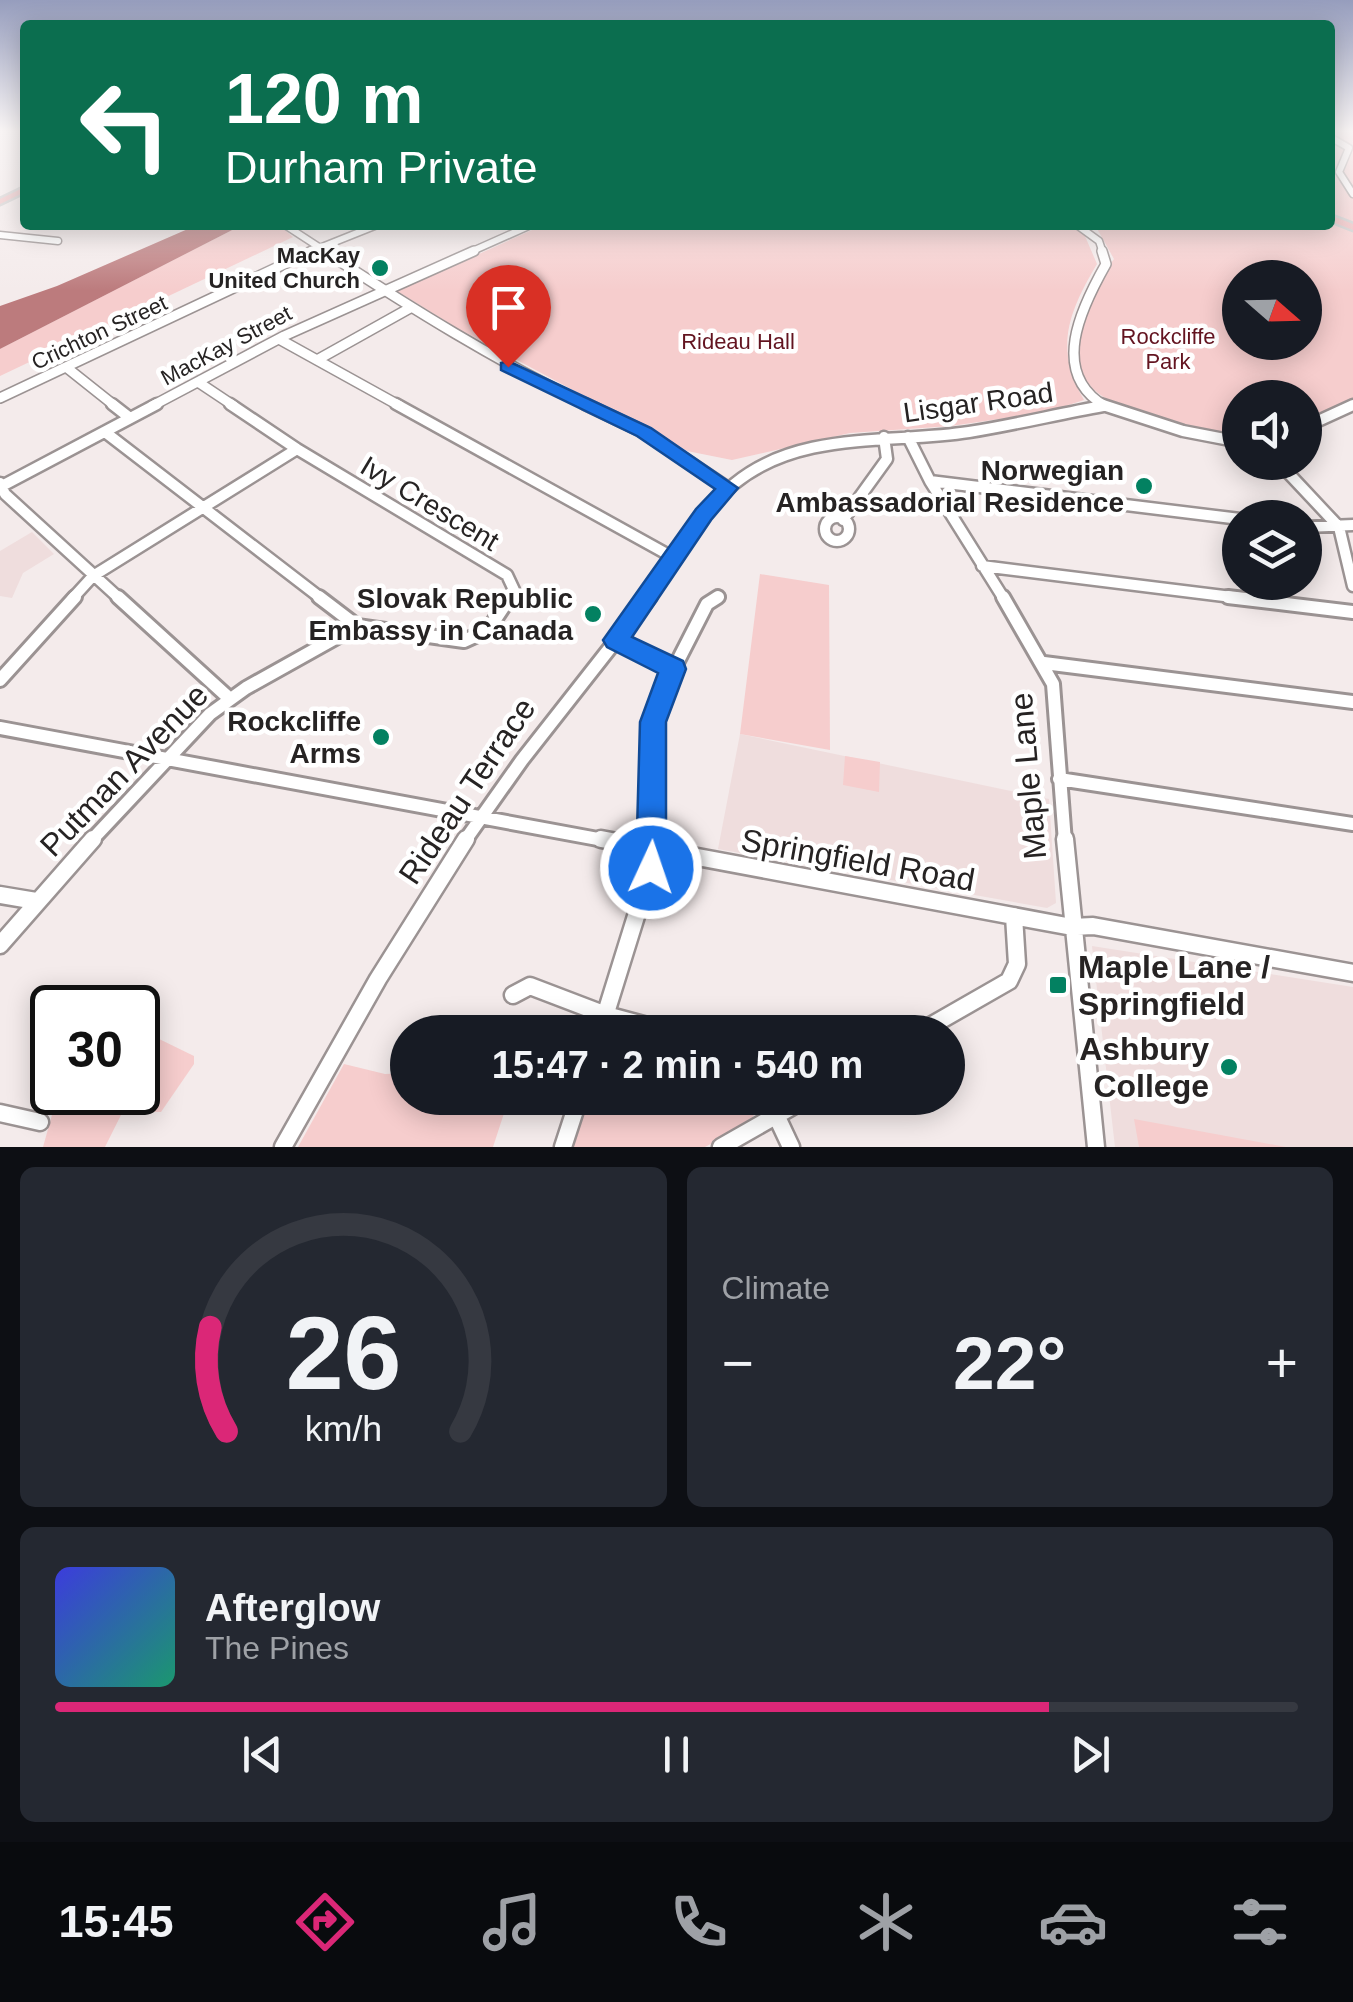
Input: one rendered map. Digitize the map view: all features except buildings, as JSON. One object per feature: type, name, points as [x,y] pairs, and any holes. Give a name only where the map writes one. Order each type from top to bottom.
[{"type":"street","points":[[293,230],[508,367],[644,432],[728,488]]},
{"type":"street","name":"Crichton Street","points":[[0,398],[364,230]]},
{"type":"street","name":"MacKay Street","points":[[1,485],[278,340],[520,230]]},
{"type":"street","points":[[1084,230],[1099,241],[1106,264],[1084,301],[1073,361],[1077,380],[1103,406]]},
{"type":"street","points":[[0,235],[58,241]]},
{"type":"street","points":[[317,360],[410,308]]},
{"type":"street","points":[[278,340],[676,559]]},
{"type":"street","points":[[66,367],[130,418]]},
{"type":"street","name":"Ivy Crescent","points":[[105,432],[357,626],[464,641],[488,630],[510,600],[512,580],[297,449],[198,382]]},
{"type":"street","points":[[1322,419],[1353,405]]},
{"type":"street","name":"Lisgar Road","points":[[728,488],[759,467],[788,455],[884,437],[970,432],[1103,406],[1170,428],[1222,438]]},
{"type":"street","points":[[843,520],[886,458],[884,437]]},
{"type":"street","name":"Maple Lane","points":[[908,437],[930,481],[1044,663],[1053,684],[1072,927],[1096,1147]]},
{"type":"street","points":[[0,680],[94,576],[297,449]]},
{"type":"street","points":[[1295,480],[1339,527],[1353,586]]},
{"type":"street","points":[[930,481],[1222,516]]},
{"type":"street","points":[[1,485],[5,494],[230,699]]},
{"type":"street","name":"Rideau Terrace","points":[[283,1147],[372,989],[480,817],[676,559],[704,514],[728,488]]},
{"type":"street","points":[[1322,526],[1353,525]]},
{"type":"street","points":[[982,566],[1353,612]]},
{"type":"street","points":[[606,1015],[651,868],[653,722],[674,669],[708,604],[718,597]]},
{"type":"street","name":"Putman Avenue","points":[[0,946],[166,759],[230,699],[357,626]]},
{"type":"street","points":[[615,640],[674,669]]},
{"type":"street","points":[[1044,663],[1353,702]]},
{"type":"street","name":"Springfield Road","points":[[0,728],[1072,927],[1093,926],[1353,973]]},
{"type":"street","points":[[1059,779],[1353,824]]},
{"type":"street","points":[[0,895],[36,902]]},
{"type":"street","points":[[950,1015],[1009,981],[1017,964],[1014,916]]},
{"type":"street","points":[[513,994],[530,986],[586,1015]]},
{"type":"street","points":[[0,1113],[40,1122]]},
{"type":"street","points":[[563,1147],[573,1115]]},
{"type":"street","points":[[720,1147],[761,1115]]},
{"type":"street","points":[[776,1115],[791,1147]]},
{"type":"shaded area","points":[[186,230],[232,230],[0,349],[0,306],[57,286]]},
{"type":"shaded area","points":[[32,532],[54,554],[23,573],[12,598],[0,596],[0,551]]},
{"type":"shaded area","points":[[740,734],[1049,799],[1056,903],[1047,908],[718,849]]},
{"type":"shaded area","name":"Ashbury College","points":[[1092,946],[1353,987],[1353,1147],[1115,1147]]},
{"type":"green space","name":"Rockcliffe Park","points":[[1335,185],[1353,185],[1353,401],[1322,412],[1322,380],[1222,380],[1222,435],[1183,427],[1112,402],[1088,383],[1079,354],[1087,313],[1114,259],[1098,230],[1335,230]]},
{"type":"green space","points":[[232,230],[285,230],[293,237],[0,376],[0,349]]},
{"type":"green space","name":"Rideau Hall","points":[[532,230],[1078,230],[1085,236],[1097,264],[1068,331],[1069,364],[1084,400],[1047,412],[951,426],[850,433],[732,460],[687,451],[457,328],[397,291]]},
{"type":"green space","points":[[760,574],[829,585],[830,750],[740,734]]},
{"type":"green space","points":[[845,756],[880,762],[879,792],[843,785]]},
{"type":"green space","points":[[160,1039],[194,1056],[194,1064],[161,1112]]},
{"type":"green space","points":[[344,1064],[390,1074],[390,1115],[503,1115],[493,1147],[298,1147]]},
{"type":"green space","points":[[52,1115],[121,1115],[105,1147],[43,1147]]},
{"type":"green space","points":[[583,1115],[754,1115],[750,1123],[705,1147],[573,1147]]},
{"type":"green space","points":[[1134,1119],[1286,1147],[1139,1147]]},
{"type":"place","name":"MacKay United Church","points":[[380,268]]},
{"type":"place","name":"Norwegian Ambassadorial Residence","points":[[1144,486]]},
{"type":"place","name":"Slovak Republic Embassy in Canada","points":[[593,614]]},
{"type":"place","name":"Rockcliffe Arms","points":[[381,737]]},
{"type":"place","name":"Maple Lane / Springfield","points":[[1058,985]]},
{"type":"place","name":"Ashbury College","points":[[1229,1067]]},
{"type":"route","points":[[508,367],[644,432],[728,488],[704,514],[652,593],[615,640],[674,669],[653,722],[651,868]]}]
